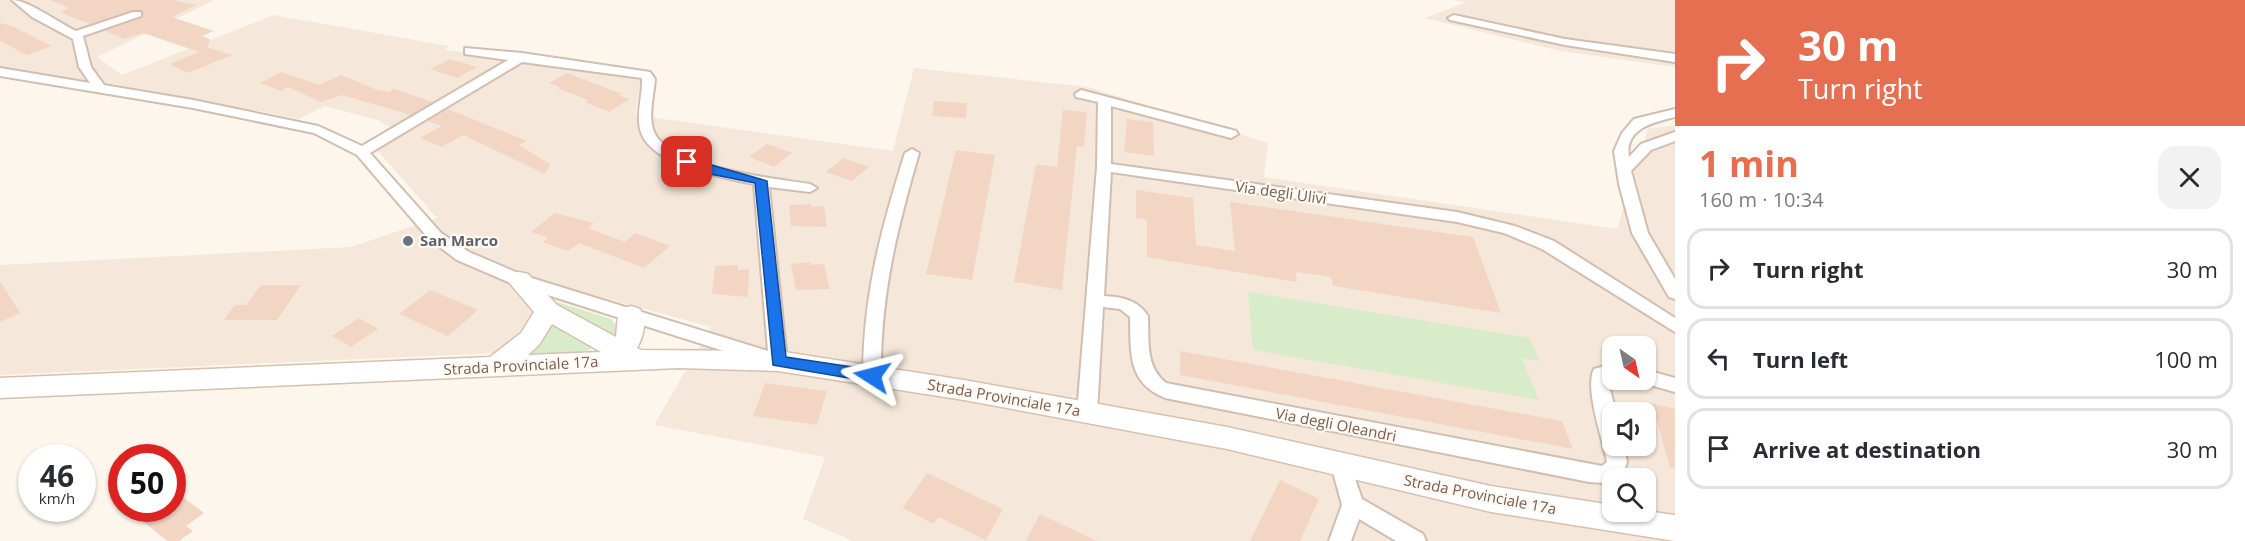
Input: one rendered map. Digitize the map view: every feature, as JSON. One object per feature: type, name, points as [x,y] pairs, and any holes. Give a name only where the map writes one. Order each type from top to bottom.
[{"type":"main road","points":[[519,280],[548,311],[621,358],[630,337],[631,315]]},
{"type":"main road","points":[[495,367],[530,339],[548,311]]},
{"type":"main road","name":"Strada Provinciale 17a","points":[[0,388],[495,367],[621,358],[730,358],[778,361],[1227,438],[1500,501],[1675,529]]},
{"type":"street","points":[[17,0],[36,15],[76,35],[80,40],[85,67],[100,89]]},
{"type":"street","points":[[76,35],[136,11],[150,17]]},
{"type":"street","points":[[1454,18],[1565,42],[1675,58]]},
{"type":"street","points":[[469,51],[646,75],[649,79],[647,129],[656,144],[704,168],[761,181],[810,188]]},
{"type":"street","points":[[362,152],[522,57]]},
{"type":"street","points":[[0,72],[296,124],[328,134],[362,152],[441,241],[464,256],[519,280],[778,361],[761,181]]},
{"type":"street","points":[[1081,94],[1231,134]]},
{"type":"street","points":[[1087,413],[1104,167],[1104,100]]},
{"type":"street","points":[[1675,113],[1639,122],[1629,133],[1621,151],[1626,184],[1639,227],[1650,253],[1675,293]]},
{"type":"street","points":[[1625,169],[1646,147],[1675,136]]},
{"type":"street","points":[[872,376],[871,325],[882,248],[912,153]]},
{"type":"street","name":"Via degli Ulivi","points":[[1104,167],[1457,217],[1500,226],[1548,245],[1675,326]]},
{"type":"street","name":"Via degli Oleandri","points":[[1096,301],[1126,305],[1136,310],[1139,316],[1145,376],[1152,385],[1172,393],[1589,474],[1603,475],[1615,470],[1616,456]]},
{"type":"street","points":[[1602,374],[1599,382],[1604,402]]},
{"type":"street","points":[[1656,380],[1675,385]]},
{"type":"street","points":[[1340,541],[1353,505],[1341,465]]},
{"type":"street","points":[[1353,505],[1415,541]]},
{"type":"shaded area","points":[[0,0],[215,0],[97,57],[122,75],[274,15],[449,46],[445,50],[641,79],[635,115],[893,151],[914,68],[1088,87],[1268,143],[1264,177],[1617,229],[1648,129],[1675,125],[1675,541],[852,541],[803,519],[825,457],[654,425],[711,327],[549,283],[534,325],[497,353],[0,375],[0,265],[351,247],[437,218],[377,150],[404,134],[377,120],[325,106],[298,119],[120,85],[37,75],[0,67]]},
{"type":"shaded area","points":[[1454,0],[1675,0],[1675,67],[1560,51],[1425,18],[1466,2]]},
{"type":"green space","points":[[1248,292],[1530,338],[1540,361],[1522,358],[1539,400],[1253,350]]},
{"type":"green space","points":[[554,303],[611,319],[619,329],[619,338],[613,344]]},
{"type":"green space","points":[[550,323],[592,348],[582,353],[523,355]]},
{"type":"building","points":[[50,0],[173,0],[197,5],[172,17],[214,31],[202,36],[210,39],[207,49],[232,55],[188,73],[169,64],[199,52],[143,33],[125,39],[105,31],[142,18],[143,10],[132,10],[89,24],[60,12],[69,8]]},
{"type":"building","points":[[0,23],[12,26],[52,46],[27,55],[0,41]]},
{"type":"building","points":[[450,59],[477,67],[458,78],[430,69]]},
{"type":"building","points":[[282,72],[319,85],[341,75],[377,90],[388,92],[394,89],[433,102],[411,115],[342,95],[321,102],[288,87],[281,91],[260,83]]},
{"type":"building","points":[[567,73],[630,99],[609,112],[549,83]]},
{"type":"building","points":[[934,101],[967,103],[966,118],[932,116]]},
{"type":"building","points":[[448,109],[527,141],[519,145],[550,164],[545,174],[463,135],[442,147],[420,138],[442,126],[428,121]]},
{"type":"building","points":[[1063,110],[1087,112],[1084,147],[1077,146],[1062,290],[1014,282],[1036,164],[1057,167]]},
{"type":"building","points":[[1127,119],[1153,122],[1154,156],[1124,152]]},
{"type":"building","points":[[767,144],[792,153],[774,167],[749,157]]},
{"type":"building","points":[[956,150],[995,155],[972,280],[926,274]]},
{"type":"building","points":[[843,158],[869,167],[852,181],[826,172]]},
{"type":"building","points":[[1136,190],[1193,198],[1196,245],[1235,251],[1230,202],[1473,237],[1501,313],[1333,286],[1331,277],[1296,272],[1297,282],[1147,257],[1147,220],[1136,218]]},
{"type":"building","points":[[811,204],[811,207],[824,206],[827,227],[791,226],[789,205]]},
{"type":"building","points":[[555,213],[594,223],[588,228],[625,242],[635,233],[670,246],[644,268],[579,243],[568,251],[543,242],[548,238],[531,232]]},
{"type":"building","points":[[810,262],[811,265],[824,264],[830,289],[796,290],[791,264]]},
{"type":"building","points":[[738,265],[738,270],[749,269],[748,297],[712,294],[715,266]]},
{"type":"building","points":[[0,281],[20,313],[0,322]]},
{"type":"building","points":[[261,285],[301,285],[277,320],[224,320],[235,305],[246,305]]},
{"type":"building","points":[[430,290],[478,310],[448,336],[399,314]]},
{"type":"building","points":[[359,318],[378,329],[351,347],[332,336]]},
{"type":"building","points":[[1180,351],[1562,421],[1573,449],[1180,375]]},
{"type":"building","points":[[765,383],[827,391],[817,425],[753,416]]},
{"type":"building","points":[[1656,404],[1675,409],[1675,468],[1670,468],[1656,417]]},
{"type":"building","points":[[927,473],[1003,509],[986,540],[938,517],[934,524],[903,508]]},
{"type":"building","points":[[1280,480],[1319,499],[1300,541],[1250,541]]},
{"type":"building","points":[[186,500],[204,513],[186,526],[193,531],[179,541],[167,541],[144,522],[186,522]]},
{"type":"building","points":[[1040,514],[1097,541],[1026,541]]},
{"type":"place","name":"San Marco","points":[[408,241]]},
{"type":"route","points":[[687,162],[732,176],[761,181],[778,361],[872,376]]}]
